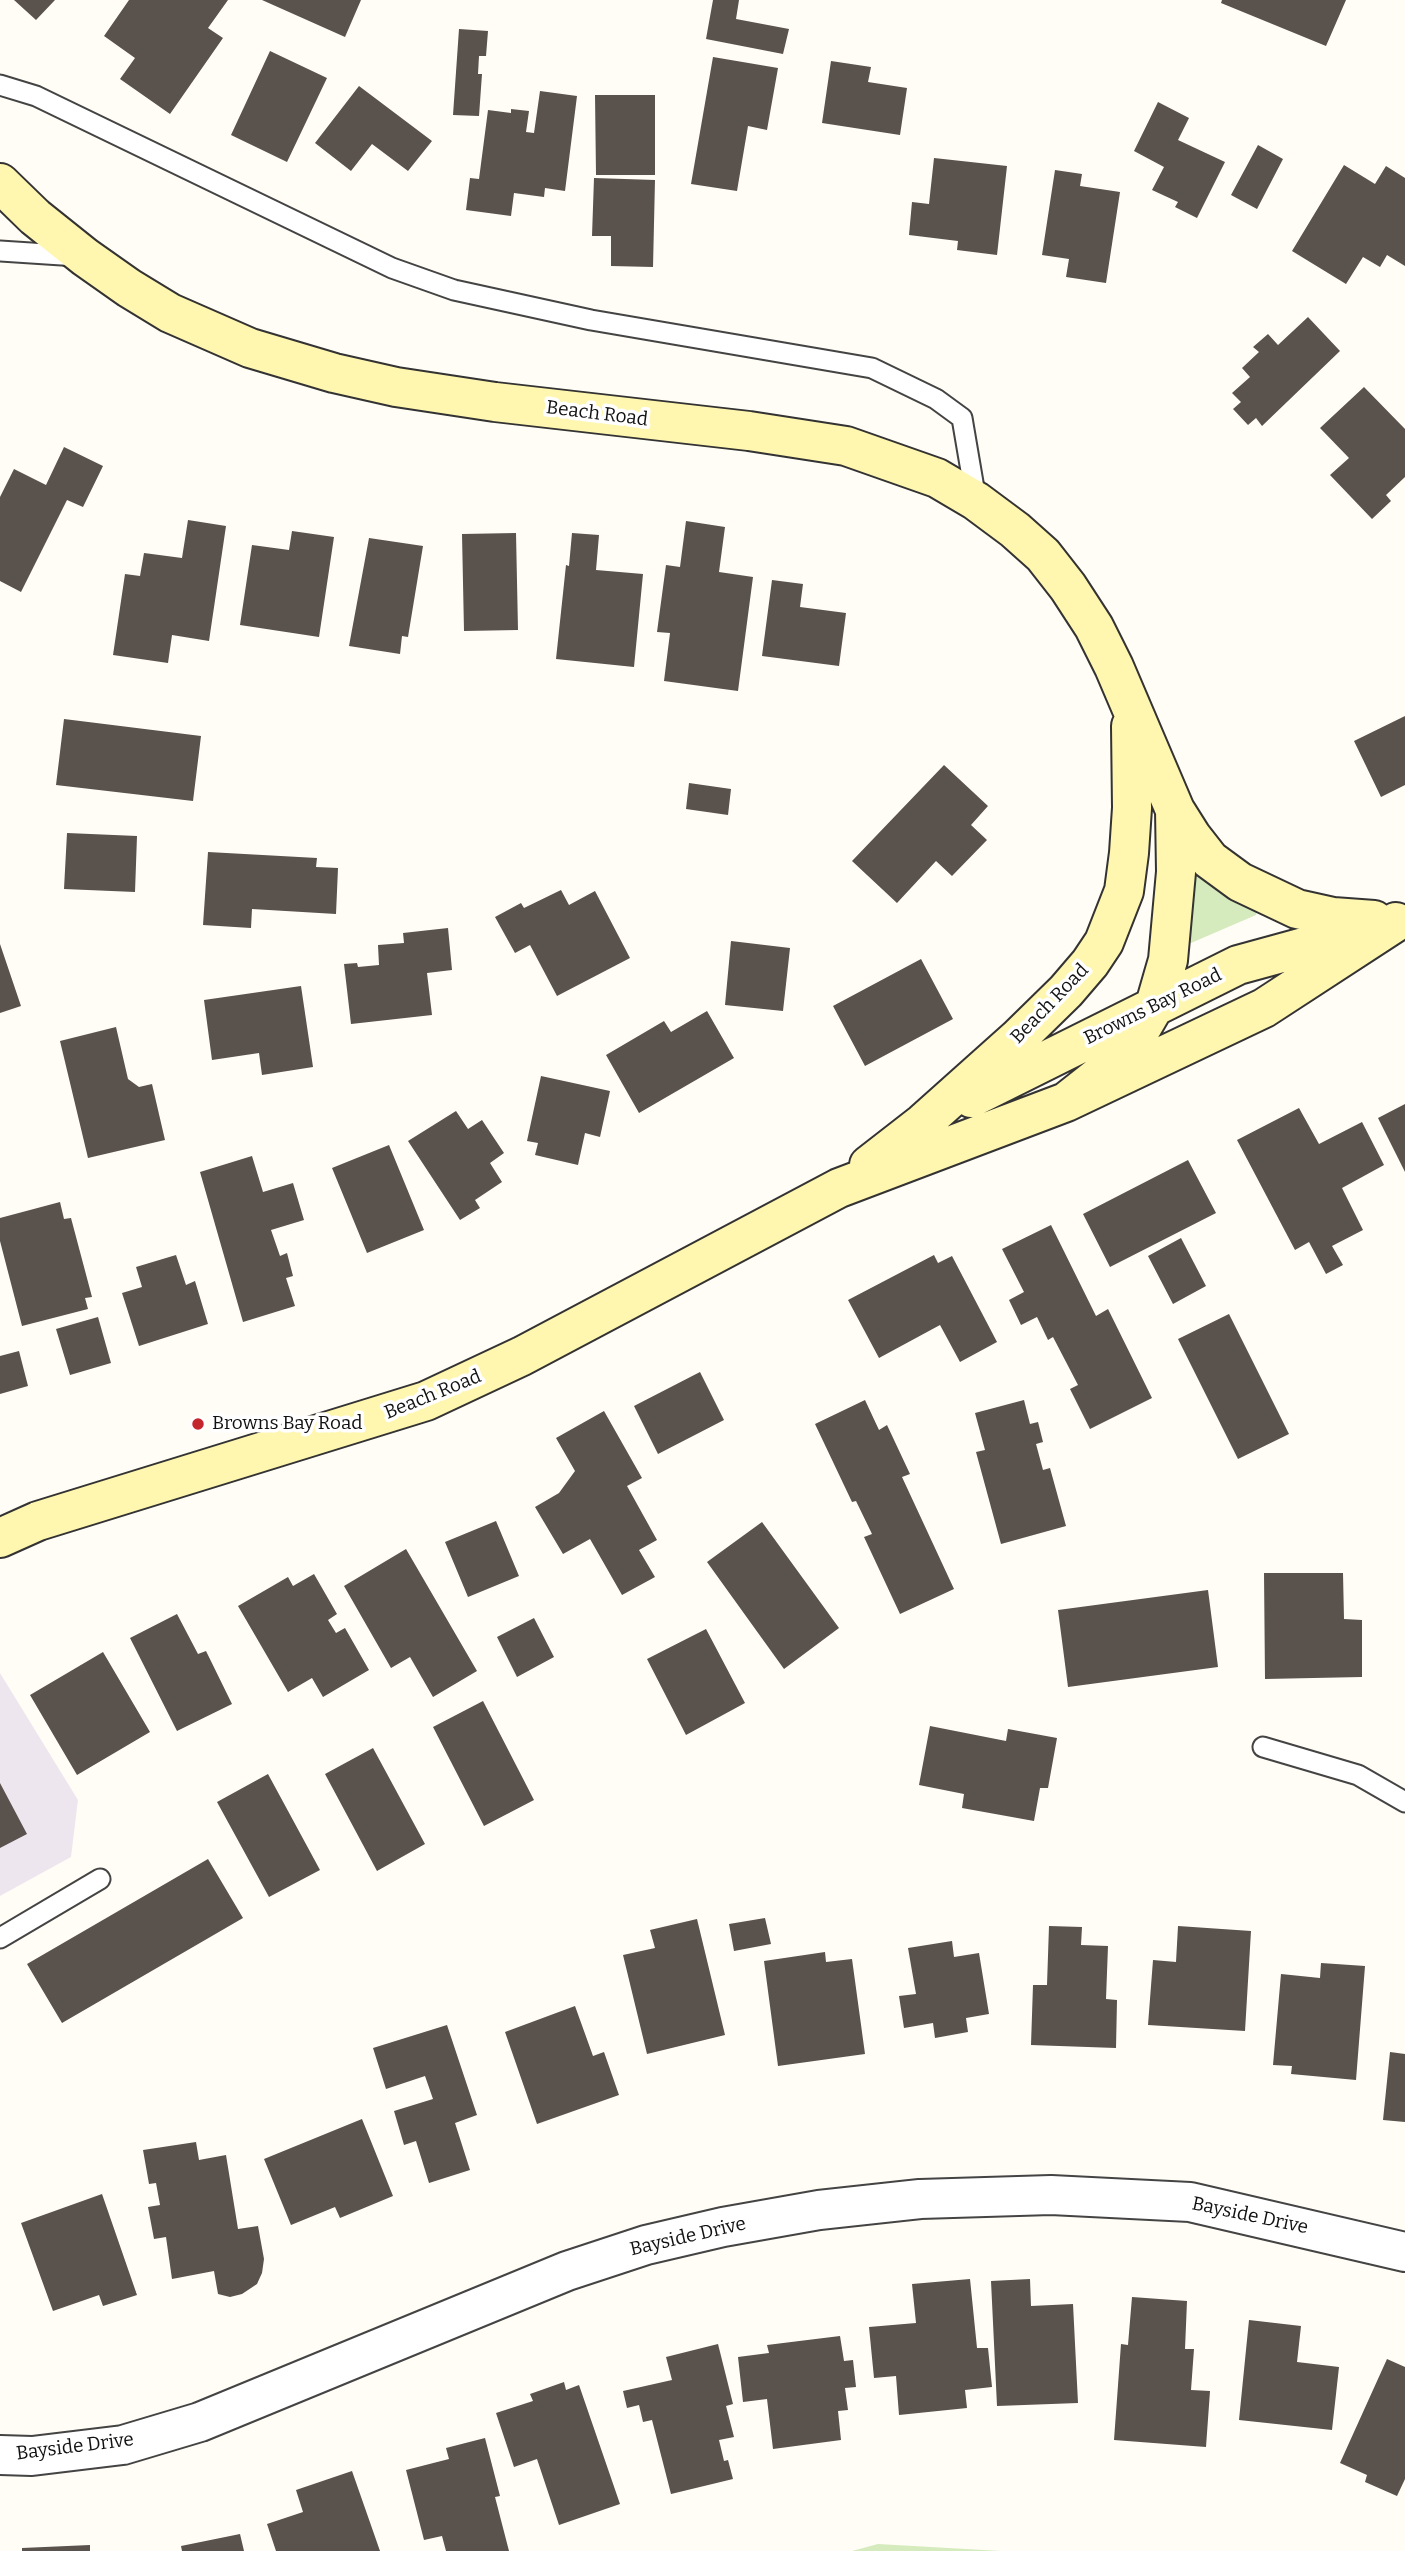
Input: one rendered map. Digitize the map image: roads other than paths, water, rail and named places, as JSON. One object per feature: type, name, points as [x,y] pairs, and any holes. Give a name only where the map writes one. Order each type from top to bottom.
[{"type":"main road","name":"Beach Road","points":[[0,183],[35,217],[85,257],[170,313],[250,348],[298,363],[396,387],[482,400],[749,431],[846,446],[937,478],[976,501],[1015,530],[1042,555],[1068,587],[1094,628],[1175,810],[1176,872],[1168,960],[1155,1005],[1124,1051],[1100,1076],[1066,1102],[839,1188],[522,1356],[426,1402],[38,1521],[0,1538]]},
{"type":"main road","name":"Beach Road","points":[[839,1188],[923,1123],[1017,1039],[1066,991],[1104,942],[1124,891],[1129,853],[1132,808],[1131,706]]},
{"type":"main road","points":[[1175,810],[1210,860],[1240,882],[1297,909],[1334,917],[1400,920]]},
{"type":"main road","points":[[1066,1102],[1264,1008],[1400,920]]},
{"type":"main road","name":"Browns Bay Road","points":[[923,1123],[1238,965],[1400,920]]},
{"type":"street","name":"Bayside Drive","points":[[0,2455],[32,2456],[123,2445],[200,2422],[567,2271],[646,2245],[723,2227],[819,2210],[920,2199],[1051,2195],[1190,2202],[1405,2252]]},
{"type":"lane","points":[[0,85],[36,96],[392,268],[454,290],[591,320],[872,368],[936,399],[962,418],[976,501]]},
{"type":"lane","points":[[0,251],[85,257]]},
{"type":"lane","points":[[1263,1747],[1358,1775],[1405,1802]]},
{"type":"lane","points":[[0,1938],[100,1879]]},
{"type":"place","name":"Browns Bay Road","points":[[198,1424]]}]
